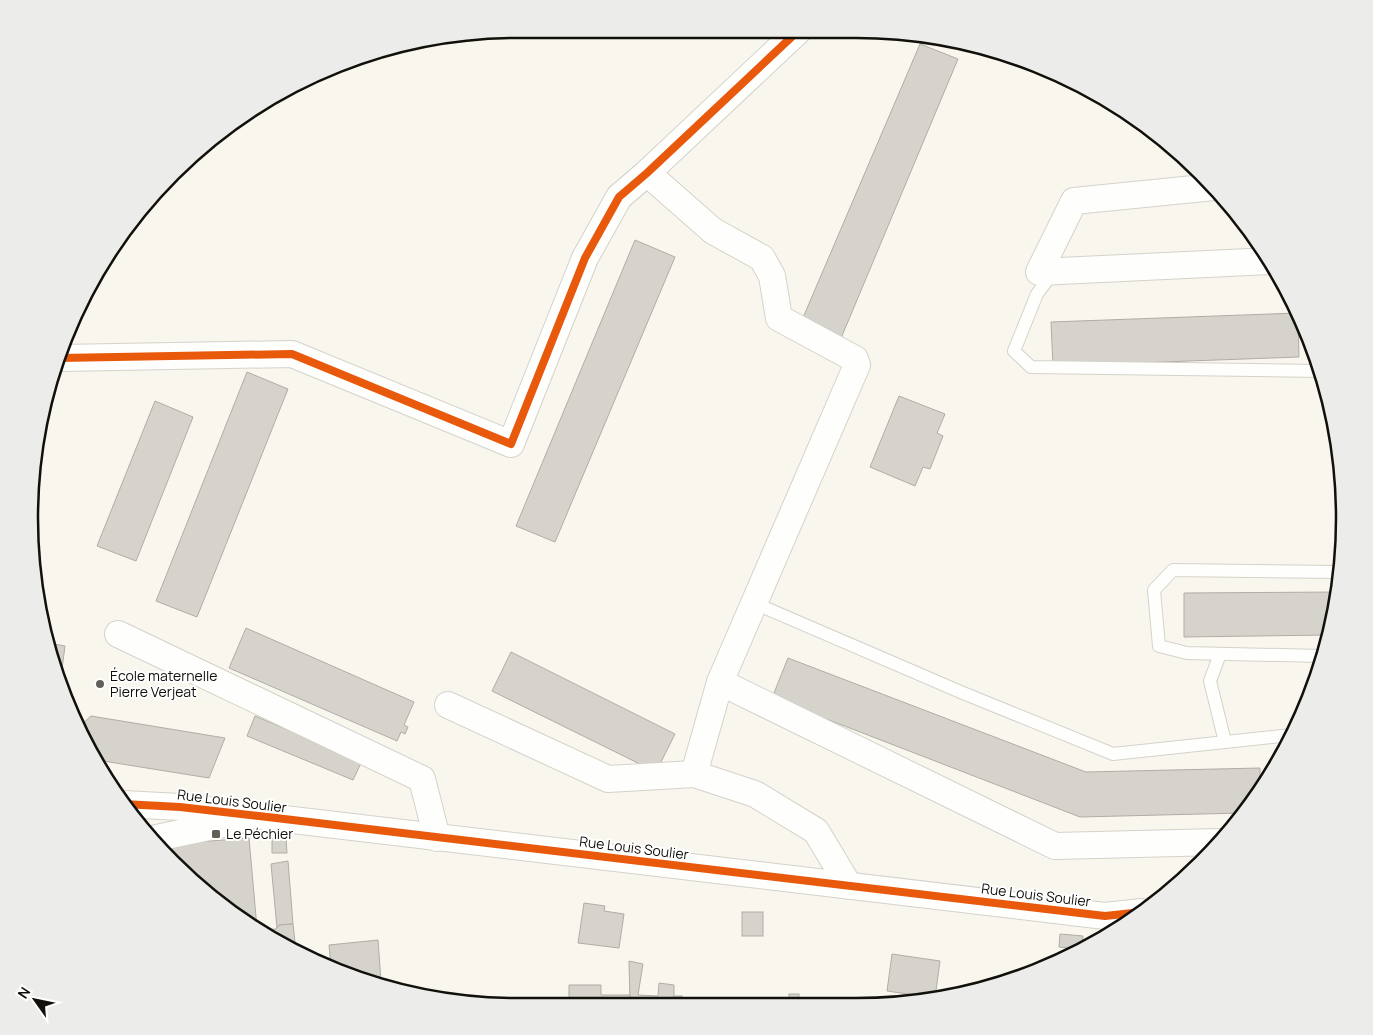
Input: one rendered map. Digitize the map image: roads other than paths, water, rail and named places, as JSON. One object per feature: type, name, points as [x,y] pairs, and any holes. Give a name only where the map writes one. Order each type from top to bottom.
[{"type":"street","points":[[65,358],[292,354],[511,444],[585,258],[619,197],[790,38]]},
{"type":"street","points":[[647,173],[713,232],[762,258],[772,276],[779,318],[855,359],[857,365],[720,682],[694,774]]},
{"type":"street","points":[[1204,188],[1074,201],[1039,272],[1262,262]]},
{"type":"street","points":[[118,634],[422,779],[437,838]]},
{"type":"street","points":[[720,682],[1055,846],[1208,842]]},
{"type":"street","points":[[448,705],[608,779],[694,774],[755,794],[816,831],[849,886]]},
{"type":"street","name":"Rue Louis Soulier","points":[[133,805],[180,807],[259,816],[1105,916],[1127,914]]},
{"type":"street","name":"Rue Louis Soulier","points":[[160,837],[259,816]]},
{"type":"lane","points":[[1054,271],[1037,294],[1014,351],[1031,367],[1312,371]]},
{"type":"lane","points":[[1315,656],[1187,653],[1159,646],[1154,590],[1172,570],[1332,572]]},
{"type":"lane","points":[[754,603],[963,693],[1113,754],[1283,736]]},
{"type":"lane","points":[[1220,654],[1210,681],[1225,742]]},
{"type":"place","name":"École maternelle Pierre Verjeat","points":[[100,684]]},
{"type":"place","name":"Le Péchier","points":[[216,834]]}]
